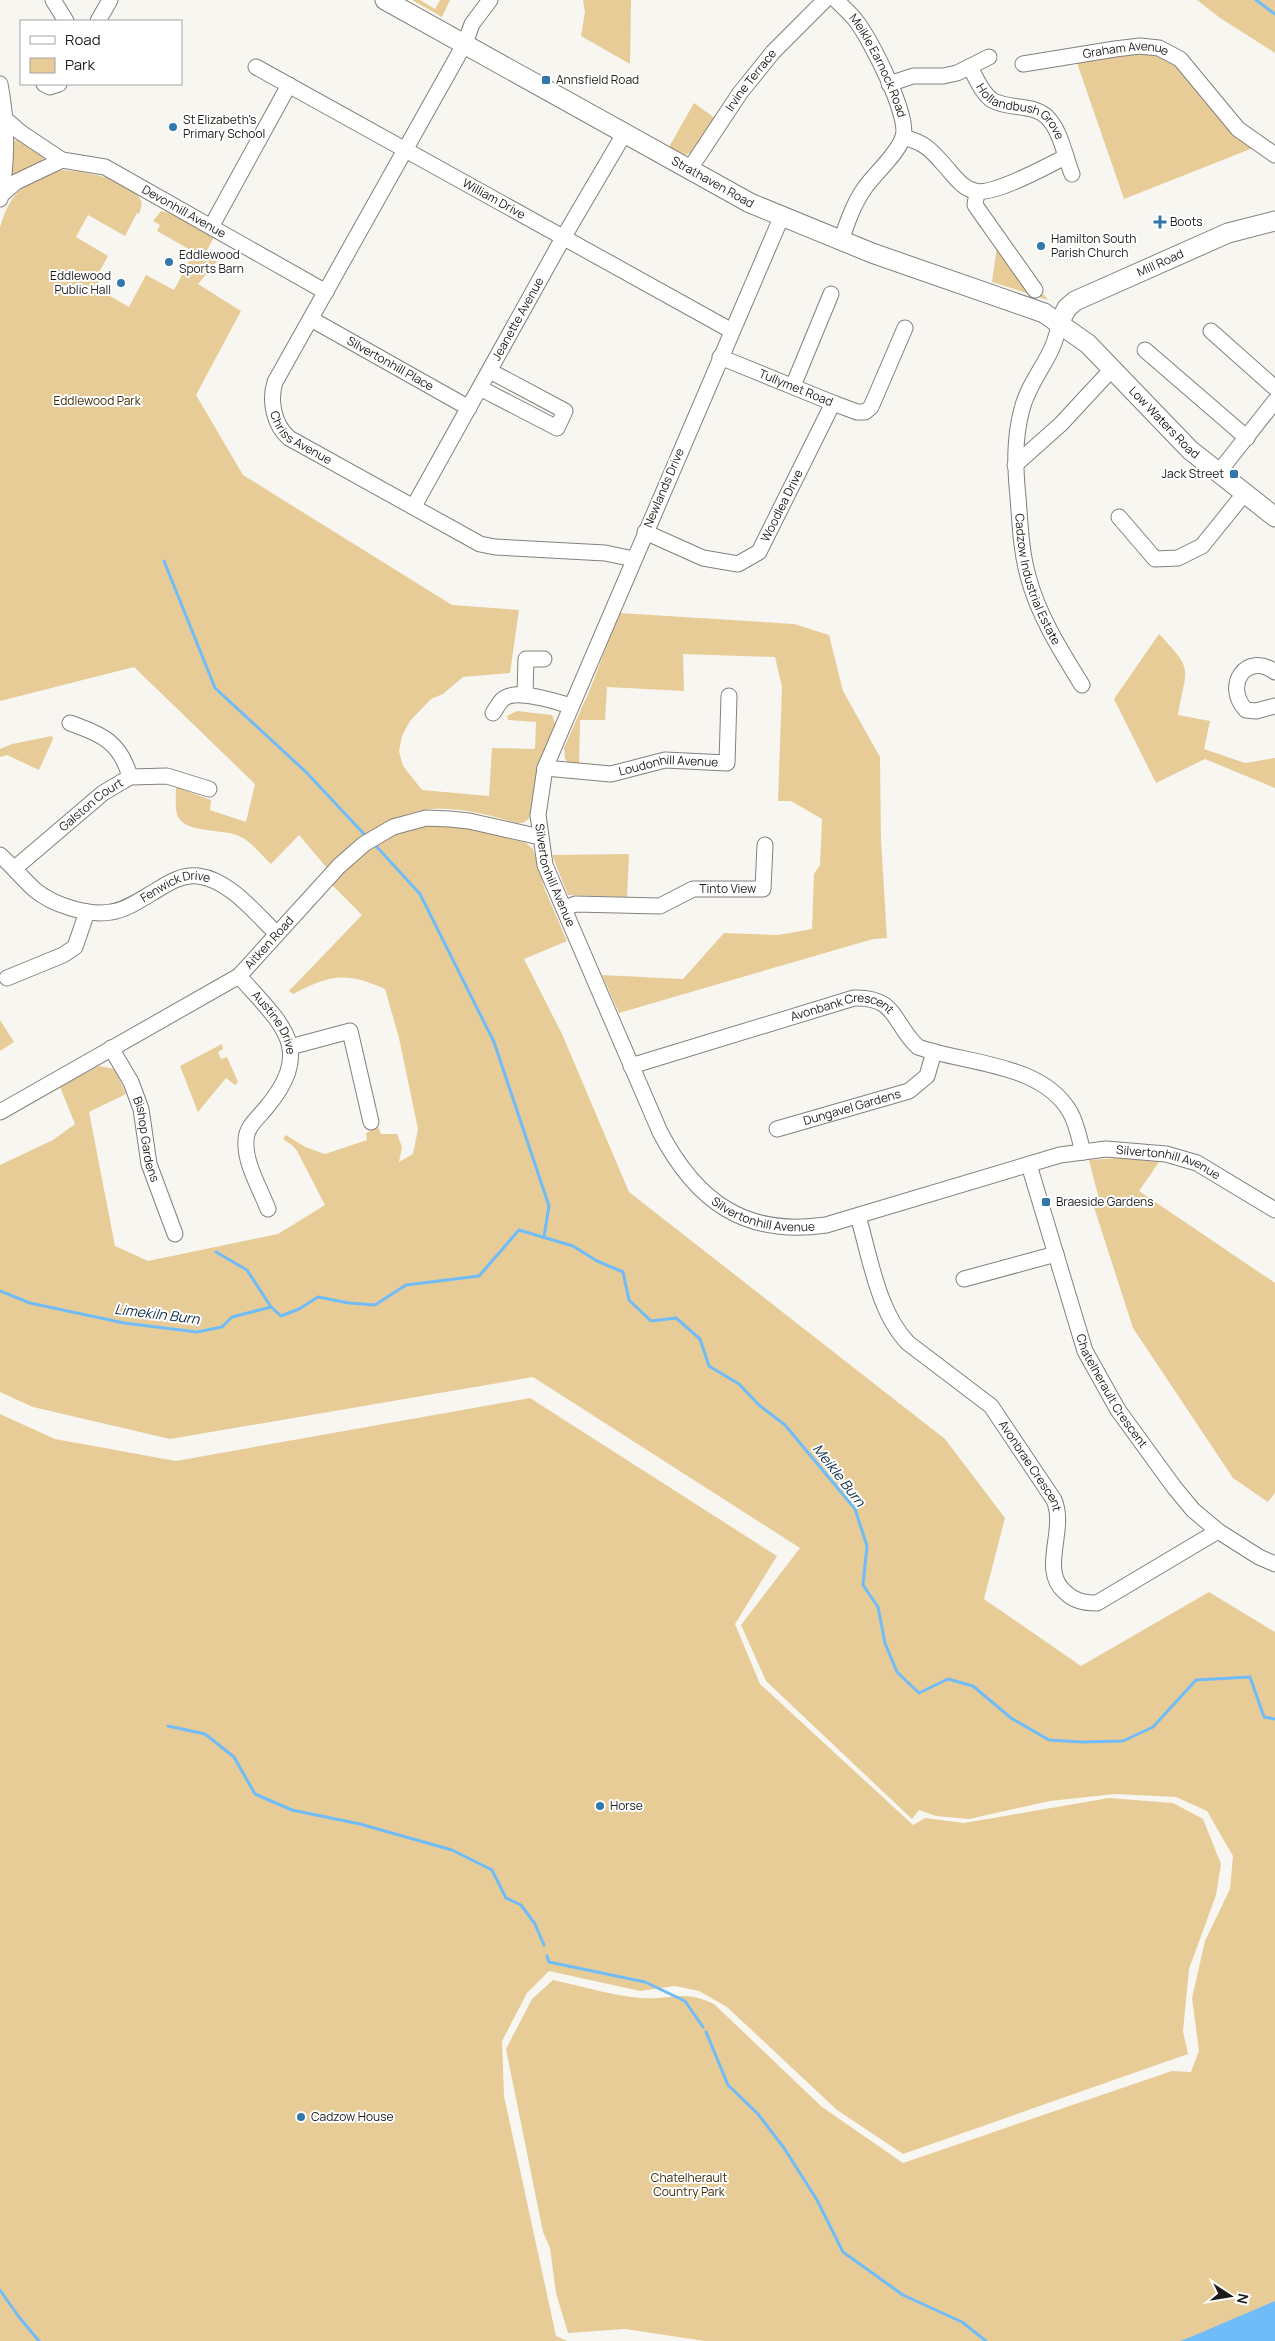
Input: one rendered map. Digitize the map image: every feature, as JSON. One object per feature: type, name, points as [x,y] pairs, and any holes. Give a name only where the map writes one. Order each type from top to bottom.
[{"type":"main road","name":"Strathaven Road","points":[[385,0],[465,43],[689,170],[781,218],[1044,313],[1059,323]]},
{"type":"main road","name":"Mill Road","points":[[1059,323],[1067,308],[1075,302],[1228,233],[1275,221]]},
{"type":"main road","name":"Low Waters Road","points":[[1059,323],[1088,344],[1152,413],[1190,450],[1275,517]]},
{"type":"street","points":[[53,0],[65,20]]},
{"type":"street","points":[[99,20],[110,0]]},
{"type":"street","points":[[465,43],[472,24],[490,0]]},
{"type":"street","name":"Irvine Terrace","points":[[689,170],[740,93],[773,52],[825,0]]},
{"type":"street","name":"Meikle Earnock Road","points":[[836,0],[857,21],[872,45],[902,113],[903,137]]},
{"type":"street","name":"Chriss Avenue","points":[[465,43],[275,382],[272,391],[273,408],[282,432],[289,438],[480,544],[495,548],[605,553],[634,559]]},
{"type":"street","name":"Graham Avenue","points":[[1023,64],[1132,47],[1159,48],[1180,59],[1238,129],[1275,155]]},
{"type":"street","name":"Hollandbush Grove","points":[[889,84],[913,76],[943,76],[970,67],[988,57]]},
{"type":"street","name":"William Drive","points":[[256,66],[732,331]]},
{"type":"street","name":"Hollandbush Grove","points":[[970,67],[985,93],[991,99],[1007,105],[1032,109],[1047,117],[1053,124],[1072,174]]},
{"type":"street","points":[[0,84],[4,118],[0,197]]},
{"type":"street","points":[[212,227],[290,85]]},
{"type":"street","name":"Devonhill Avenue","points":[[4,118],[26,136],[62,160],[105,167],[326,292]]},
{"type":"street","name":"Jeanette Avenue","points":[[414,506],[563,238],[624,134]]},
{"type":"street","points":[[841,241],[856,202],[903,137],[916,140],[932,150],[959,183],[977,192],[975,205],[1035,290]]},
{"type":"street","name":"Hollandbush Grove","points":[[977,192],[994,190],[1065,158]]},
{"type":"street","points":[[0,197],[16,182],[62,160]]},
{"type":"street","name":"Newlands Drive","points":[[546,764],[781,218]]},
{"type":"street","points":[[793,386],[831,294]]},
{"type":"street","name":"Silvertonhill Place","points":[[311,319],[469,408]]},
{"type":"street","name":"Cadzow Industrial Estate","points":[[1059,323],[1054,346],[1026,394],[1016,443],[1015,465],[1024,558],[1028,577],[1035,599],[1053,636],[1082,685]]},
{"type":"street","name":"Tullymet Road","points":[[720,357],[833,403],[857,412],[865,412],[872,407],[905,328]]},
{"type":"street","points":[[1211,331],[1275,388]]},
{"type":"street","points":[[1145,350],[1247,438]]},
{"type":"street","points":[[1015,465],[1061,424],[1112,369]]},
{"type":"street","points":[[480,388],[557,428],[565,411],[490,371]]},
{"type":"street","points":[[1218,473],[1275,400]]},
{"type":"street","name":"Woodlea Drive","points":[[645,532],[703,558],[738,564],[759,552],[833,403]]},
{"type":"street","points":[[1119,517],[1154,560],[1178,558],[1202,546],[1244,494]]},
{"type":"street","points":[[525,695],[526,659],[544,659]]},
{"type":"street","points":[[1275,672],[1261,665],[1251,666],[1242,672],[1236,683],[1236,695],[1246,710],[1256,711],[1275,706]]},
{"type":"street","points":[[493,713],[503,699],[513,695],[525,695],[571,706]]},
{"type":"street","name":"Loudonhill Avenue","points":[[546,764],[611,774],[665,760],[727,762],[729,696]]},
{"type":"street","points":[[70,723],[104,737],[114,745],[126,761],[130,777]]},
{"type":"street","name":"Silvertonhill Avenue","points":[[546,764],[538,815],[545,865],[631,1066],[675,1161],[696,1184],[722,1206],[742,1218],[775,1226],[801,1228],[858,1216],[1060,1155],[1135,1150],[1166,1154],[1197,1163],[1275,1210]]},
{"type":"street","name":"Galston Court","points":[[15,868],[103,793],[130,777],[167,776],[209,789]]},
{"type":"street","name":"Aitken Road","points":[[0,1112],[239,976],[339,866],[364,844],[393,827],[426,818],[450,819],[469,821],[540,837]]},
{"type":"street","name":"Tinto View","points":[[564,909],[575,904],[660,906],[694,889],[763,889],[765,845]]},
{"type":"street","name":"Fenwick Drive","points":[[0,855],[36,891],[55,901],[87,912],[111,912],[130,906],[183,876],[198,876],[223,885],[277,934]]},
{"type":"street","points":[[7,978],[63,955],[75,947],[87,912]]},
{"type":"street","name":"Austine Drive","points":[[239,976],[279,1024],[290,1047],[289,1073],[284,1085],[251,1125],[246,1139],[247,1155],[268,1209]]},
{"type":"street","name":"Avonbank Crescent","points":[[631,1066],[854,998],[869,998],[883,1003],[893,1012],[908,1037],[918,1047],[1028,1076],[1045,1085],[1069,1111],[1076,1126],[1083,1152]]},
{"type":"street","points":[[290,1047],[350,1031],[371,1122]]},
{"type":"street","name":"Bishop Gardens","points":[[111,1048],[131,1082],[141,1108],[149,1164],[175,1234]]},
{"type":"street","name":"Dungavel Gardens","points":[[777,1129],[909,1091],[927,1076],[934,1052]]},
{"type":"street","name":"Chatelherault Crescent","points":[[1029,1165],[1085,1351],[1118,1410],[1193,1510],[1218,1531],[1259,1557],[1275,1564]]},
{"type":"street","name":"Avonbrae Crescent","points":[[858,1216],[887,1315],[897,1332],[908,1343],[991,1406],[1054,1500],[1058,1509],[1059,1521],[1053,1572],[1056,1582],[1069,1596],[1080,1602],[1097,1603],[1218,1531]]},
{"type":"street","points":[[964,1279],[1056,1254]]},
{"type":"green space","points":[[412,0],[420,0],[435,9],[440,0],[450,0],[442,17]]},
{"type":"green space","points":[[583,0],[631,0],[630,64],[581,36],[585,12]]},
{"type":"green space","points":[[1197,0],[1275,0],[1275,53],[1220,18]]},
{"type":"green space","points":[[1150,50],[1171,59],[1253,148],[1124,199],[1076,60]]},
{"type":"green space","points":[[694,103],[715,118],[693,151],[686,155],[669,147]]},
{"type":"green space","points":[[18,139],[42,155],[44,161],[12,176],[12,142]]},
{"type":"green space","points":[[58,170],[91,174],[115,181],[126,186],[140,199],[142,205],[139,214],[137,213],[125,236],[88,215],[76,237],[108,256],[97,276],[100,278],[96,288],[129,307],[146,275],[174,290],[194,252],[157,231],[160,225],[153,221],[161,211],[173,214],[214,237],[206,252],[218,260],[198,284],[241,311],[196,395],[243,475],[452,605],[519,610],[510,673],[463,677],[443,694],[431,699],[410,721],[402,736],[399,751],[403,766],[422,790],[489,796],[492,748],[535,749],[536,722],[508,720],[507,716],[517,711],[552,715],[555,723],[537,769],[529,819],[523,823],[517,823],[475,812],[447,809],[418,811],[405,815],[418,827],[459,827],[526,843],[533,849],[545,890],[567,941],[524,959],[562,1034],[629,1192],[945,1439],[1005,1518],[984,1599],[1081,1666],[1209,1592],[1275,1632],[1275,2341],[705,2341],[625,2329],[568,2333],[556,2293],[550,2248],[543,2232],[506,2049],[532,1999],[553,1980],[631,1997],[685,1996],[714,2004],[822,2107],[903,2163],[1172,2071],[1191,2072],[1199,2051],[1192,1998],[1205,1941],[1230,1889],[1233,1856],[1207,1811],[1176,1797],[1115,1794],[1050,1801],[969,1819],[936,1816],[919,1810],[912,1819],[766,1681],[741,1625],[800,1548],[533,1377],[170,1439],[33,1407],[0,1392],[0,1165],[53,1140],[75,1124],[60,1087],[99,1066],[115,1069],[126,1094],[89,1112],[115,1246],[148,1261],[278,1234],[325,1205],[297,1151],[283,1139],[286,1135],[305,1147],[325,1154],[367,1140],[366,1133],[378,1127],[381,1134],[397,1134],[402,1147],[399,1162],[413,1154],[418,1129],[399,1038],[385,989],[359,980],[338,978],[328,979],[293,994],[289,991],[362,915],[327,880],[332,874],[299,835],[271,864],[243,838],[232,834],[194,828],[186,825],[177,814],[176,787],[211,800],[210,810],[246,822],[255,784],[134,667],[0,701],[0,227],[9,204],[20,190]]},
{"type":"green space","points":[[997,246],[1030,291],[1044,295],[1048,300],[992,282]]},
{"type":"green space","points":[[619,613],[794,624],[829,635],[843,691],[880,757],[881,840],[887,938],[873,939],[619,1013],[602,975],[683,979],[724,933],[778,935],[812,929],[814,874],[820,865],[822,819],[791,801],[778,801],[782,687],[775,657],[683,654],[684,691],[607,687],[605,720],[580,720],[579,765],[570,765],[565,759],[564,748],[591,687]]},
{"type":"green space","points":[[1159,634],[1178,656],[1185,670],[1178,715],[1210,721],[1204,749],[1245,763],[1275,758],[1275,788],[1205,759],[1156,783],[1114,699]]},
{"type":"green space","points":[[52,736],[53,739],[39,770],[7,755],[0,757],[0,749],[12,744]]},
{"type":"green space","points":[[629,854],[627,897],[568,895],[552,855]]},
{"type":"green space","points":[[0,1020],[14,1042],[0,1051]]},
{"type":"green space","points":[[222,1044],[223,1049],[218,1052],[221,1059],[227,1057],[238,1082],[235,1085],[226,1078],[198,1112],[180,1066]]},
{"type":"green space","points":[[1119,1158],[1159,1162],[1139,1191],[1275,1283],[1275,1493],[1268,1502],[1233,1478],[1133,1328],[1092,1201],[1099,1199],[1089,1160]]},
{"type":"green space","points":[[530,1398],[777,1556],[735,1624],[760,1684],[913,1825],[925,1818],[964,1823],[1109,1798],[1173,1803],[1203,1819],[1221,1864],[1216,1895],[1189,1969],[1183,2031],[1188,2054],[903,2154],[837,2110],[727,2007],[699,1991],[675,1986],[640,1991],[549,1971],[527,1993],[502,2041],[504,2096],[556,2336],[567,2341],[0,2341],[0,1414],[55,1439],[176,1461]]},
{"type":"water","points":[[1275,2301],[1275,2341],[1180,2341],[1193,2336]]},
{"type":"waterway","points":[[1256,0],[1275,14]]},
{"type":"waterway","points":[[164,561],[215,688],[306,772],[364,834]]},
{"type":"waterway","points":[[376,846],[420,894],[494,1042],[549,1206],[544,1237]]},
{"type":"waterway","name":"Meikle Burn","points":[[0,1291],[30,1303],[124,1323],[197,1332],[222,1327],[232,1317],[271,1307],[281,1316],[299,1309],[318,1297],[349,1303],[375,1305],[406,1285],[479,1276],[519,1230],[573,1246],[597,1261],[623,1272],[629,1300],[651,1321],[676,1318],[700,1339],[709,1366],[739,1384],[759,1405],[785,1425],[855,1509],[867,1546],[863,1585],[878,1607],[885,1643],[897,1672],[919,1693],[948,1679],[973,1686],[1011,1718],[1049,1740],[1082,1742],[1123,1741],[1153,1727],[1196,1680],[1250,1677],[1264,1717],[1275,1719]]},
{"type":"waterway","points":[[216,1252],[247,1270],[271,1307]]},
{"type":"waterway","points":[[168,1726],[205,1734],[234,1757],[255,1794],[292,1810],[360,1824],[452,1850],[492,1870],[506,1898],[521,1905],[535,1924],[544,1945]]},
{"type":"waterway","points":[[547,1956],[549,1962],[645,1982],[685,2001],[703,2027]]},
{"type":"waterway","points":[[706,2032],[728,2085],[758,2114],[784,2148],[817,2200],[843,2252],[903,2295],[962,2322],[986,2341]]},
{"type":"waterway","points":[[0,2290],[39,2341]]},
{"type":"place","name":"Annsfield Road","points":[[546,80]]},
{"type":"place","name":"St Elizabeth's Primary School","points":[[173,127]]},
{"type":"place","name":"Boots","points":[[1160,222]]},
{"type":"place","name":"Hamilton South Parish Church","points":[[1041,246]]},
{"type":"place","name":"Eddlewood Sports Barn","points":[[169,262]]},
{"type":"place","name":"Eddlewood Public Hall","points":[[121,283]]},
{"type":"place","name":"Jack Street","points":[[1234,474]]},
{"type":"place","name":"Braeside Gardens","points":[[1046,1202]]},
{"type":"place","name":"Horse","points":[[600,1806]]},
{"type":"place","name":"Cadzow House","points":[[301,2117]]},
{"type":"park label","name":"Eddlewood Park","points":[[97,401]]},
{"type":"park label","name":"Chatelherault Country Park","points":[[689,2185]]},
{"type":"water label","name":"Limekiln Burn","points":[[157,1314]]}]
